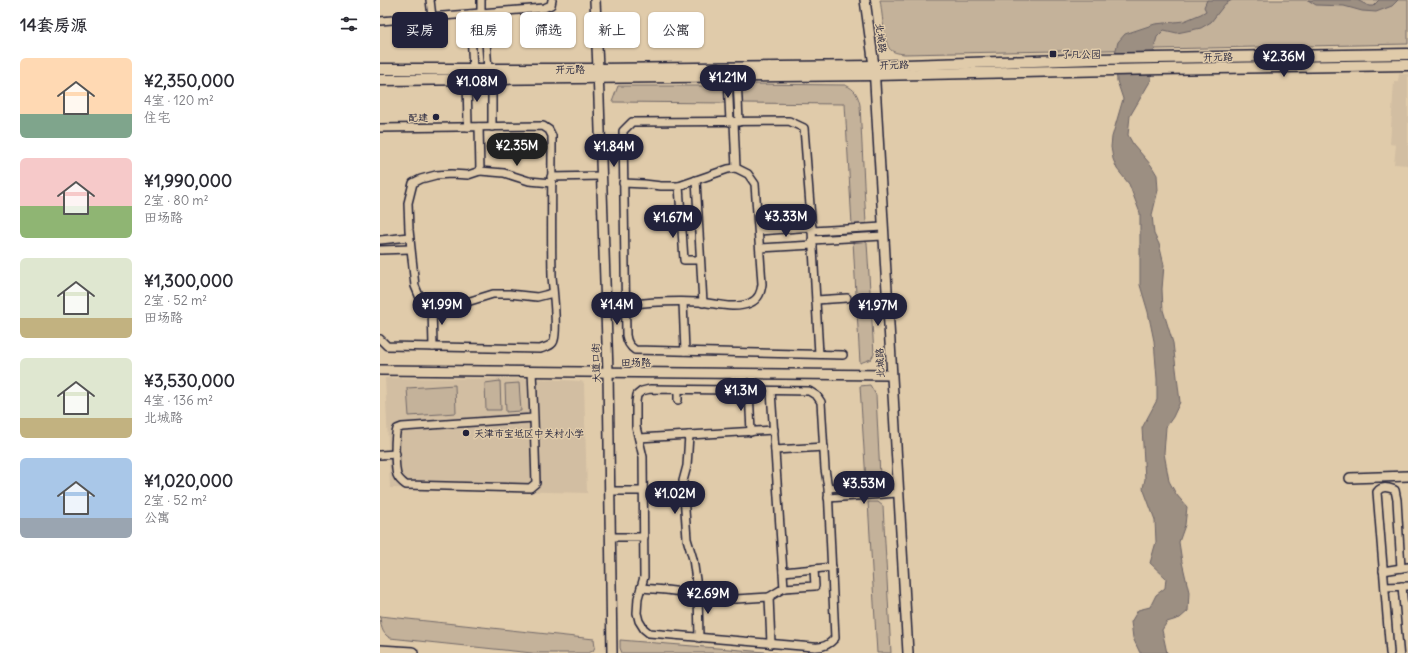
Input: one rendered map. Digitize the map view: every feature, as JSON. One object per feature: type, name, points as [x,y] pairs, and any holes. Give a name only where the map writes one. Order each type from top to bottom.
[{"type":"main road","name":"开元路","points":[[599,73],[733,77],[1110,59],[1408,54]]},
{"type":"main road","name":"开元路","points":[[380,80],[468,79],[490,74],[1110,70],[1408,65]]},
{"type":"main road","name":"开元路","points":[[380,69],[473,69],[490,74]]},
{"type":"main road","points":[[380,651],[412,653]]},
{"type":"street","points":[[430,0],[431,12]]},
{"type":"street","points":[[481,0],[482,12]]},
{"type":"street","points":[[489,12],[531,6],[544,8],[551,5],[552,0]]},
{"type":"street","name":"大道口街","points":[[595,0],[599,73],[608,372],[612,653]]},
{"type":"street","name":"北城路","points":[[865,0],[874,71],[908,653]]},
{"type":"street","points":[[380,22],[392,21]]},
{"type":"street","points":[[472,48],[473,69]]},
{"type":"street","points":[[487,48],[490,74],[492,126]]},
{"type":"street","points":[[733,77],[736,168]]},
{"type":"street","points":[[468,79],[468,127]]},
{"type":"street","points":[[819,354],[813,242],[804,128],[789,121],[632,122],[623,131],[626,335],[627,342],[631,347],[635,350],[843,355]]},
{"type":"street","points":[[380,128],[543,126],[549,130],[552,136],[551,180],[553,293],[556,325],[554,341],[549,346],[540,349],[387,346],[380,339]]},
{"type":"street","points":[[479,127],[480,171]]},
{"type":"street","points":[[623,183],[678,186],[728,169],[736,168],[748,174],[755,184],[762,284],[758,298],[748,304],[742,305],[724,307],[703,303],[683,302],[625,305]]},
{"type":"street","points":[[553,293],[537,297],[493,294],[454,306],[432,306],[420,298],[415,286],[409,237],[408,203],[413,183],[436,175],[468,175],[480,171],[504,173],[529,181],[602,176]]},
{"type":"street","points":[[696,180],[703,303]]},
{"type":"street","points":[[678,186],[684,260],[700,260]]},
{"type":"street","points":[[759,231],[812,229],[883,231]]},
{"type":"street","points":[[760,248],[813,242],[883,231]]},
{"type":"street","points":[[380,240],[409,237]]},
{"type":"street","points":[[380,250],[410,249]]},
{"type":"street","points":[[816,300],[847,298]]},
{"type":"street","points":[[683,302],[685,351]]},
{"type":"street","points":[[432,306],[433,347]]},
{"type":"street","name":"田场路","points":[[380,370],[891,375]]},
{"type":"street","points":[[532,372],[534,418],[536,483],[530,488],[406,485],[400,480],[397,474],[395,436],[397,430],[402,427],[534,418]]},
{"type":"street","points":[[743,374],[748,390],[751,432]]},
{"type":"street","points":[[748,390],[753,374]]},
{"type":"street","points":[[650,389],[748,390],[809,391],[817,396],[821,402],[828,488],[835,638],[830,644],[821,648],[649,633],[644,629],[637,613],[638,598],[644,577],[644,537],[643,457],[636,427],[637,395],[642,391],[650,389]]},
{"type":"street","points":[[678,390],[678,400]]},
{"type":"street","points":[[771,391],[784,588]]},
{"type":"street","points":[[639,438],[774,430]]},
{"type":"street","points":[[689,435],[687,466],[683,481],[687,539],[693,559],[698,594],[699,638]]},
{"type":"street","points":[[775,450],[824,447]]},
{"type":"street","points":[[380,455],[396,454]]},
{"type":"street","points":[[1350,478],[1408,476]]},
{"type":"street","points":[[828,488],[898,482]]},
{"type":"street","points":[[1383,571],[1405,568],[1395,490],[1384,487],[1379,489],[1377,492],[1383,571],[1390,653]]},
{"type":"street","points":[[610,491],[643,491]]},
{"type":"street","points":[[828,498],[898,494]]},
{"type":"street","points":[[610,538],[644,537]]},
{"type":"street","points":[[783,572],[832,567]]},
{"type":"street","points":[[641,588],[736,599],[769,597],[784,588],[815,586],[815,569]]},
{"type":"street","points":[[1385,587],[1405,586],[1408,653]]},
{"type":"street","points":[[769,597],[771,644]]},
{"type":"shaded area","points":[[880,0],[1408,0],[1408,44],[904,54],[892,51],[887,44]]},
{"type":"shaded area","points":[[1207,0],[1232,0],[1225,4],[1211,22],[1201,28],[1177,33],[1164,30],[1157,37],[1151,80],[1130,116],[1128,135],[1133,144],[1151,165],[1157,175],[1158,190],[1152,215],[1154,234],[1159,244],[1164,265],[1162,289],[1163,310],[1173,343],[1180,402],[1173,417],[1166,427],[1164,453],[1169,481],[1176,494],[1187,507],[1185,525],[1179,542],[1189,592],[1188,611],[1180,618],[1167,622],[1162,630],[1167,653],[1140,653],[1133,638],[1131,622],[1138,610],[1150,607],[1156,595],[1165,588],[1166,578],[1150,563],[1156,542],[1155,520],[1143,488],[1145,479],[1142,428],[1157,400],[1157,379],[1154,341],[1148,312],[1140,285],[1140,213],[1129,184],[1117,169],[1113,159],[1111,147],[1112,137],[1123,99],[1117,81],[1115,53],[1118,42],[1125,34],[1155,24],[1184,21],[1201,14],[1206,11],[1204,7]]},
{"type":"shaded area","points":[[1308,0],[1357,0],[1369,6],[1373,6],[1379,0],[1398,0],[1392,6],[1376,12],[1362,11],[1344,6],[1316,5]]},
{"type":"shaded area","points":[[1399,74],[1408,74],[1408,165],[1394,164],[1396,145],[1390,144],[1394,81],[1398,81]]},
{"type":"shaded area","points":[[743,84],[845,85],[854,90],[860,105],[866,224],[852,225],[845,104],[741,103],[741,87]]},
{"type":"shaded area","points":[[618,86],[722,86],[726,91],[727,103],[612,102]]},
{"type":"shaded area","points":[[853,241],[864,241],[867,243],[874,354],[871,359],[860,363]]},
{"type":"shaded area","name":"天津市宝坻区中关村小学","points":[[385,378],[542,379],[581,381],[584,383],[587,493],[390,488]]},
{"type":"shaded area","points":[[500,381],[501,410],[486,410],[485,383]]},
{"type":"shaded area","points":[[519,383],[521,411],[506,412],[505,384]]},
{"type":"shaded area","points":[[455,385],[456,413],[409,416],[407,388]]},
{"type":"shaded area","points":[[870,385],[876,395],[880,476],[878,479],[866,481],[860,386]]},
{"type":"shaded area","points":[[868,502],[878,502],[883,506],[891,653],[877,653]]},
{"type":"shaded area","points":[[380,616],[594,639],[595,647],[593,651],[588,653],[532,653],[390,638],[383,631]]},
{"type":"shaded area","points":[[620,640],[777,653],[622,653],[620,648]]},
{"type":"place","name":"了凡公园","points":[[1053,54]]},
{"type":"place","name":"配建","points":[[436,117]]},
{"type":"place","name":"天津市宝坻区中关村小学","points":[[466,433]]}]
